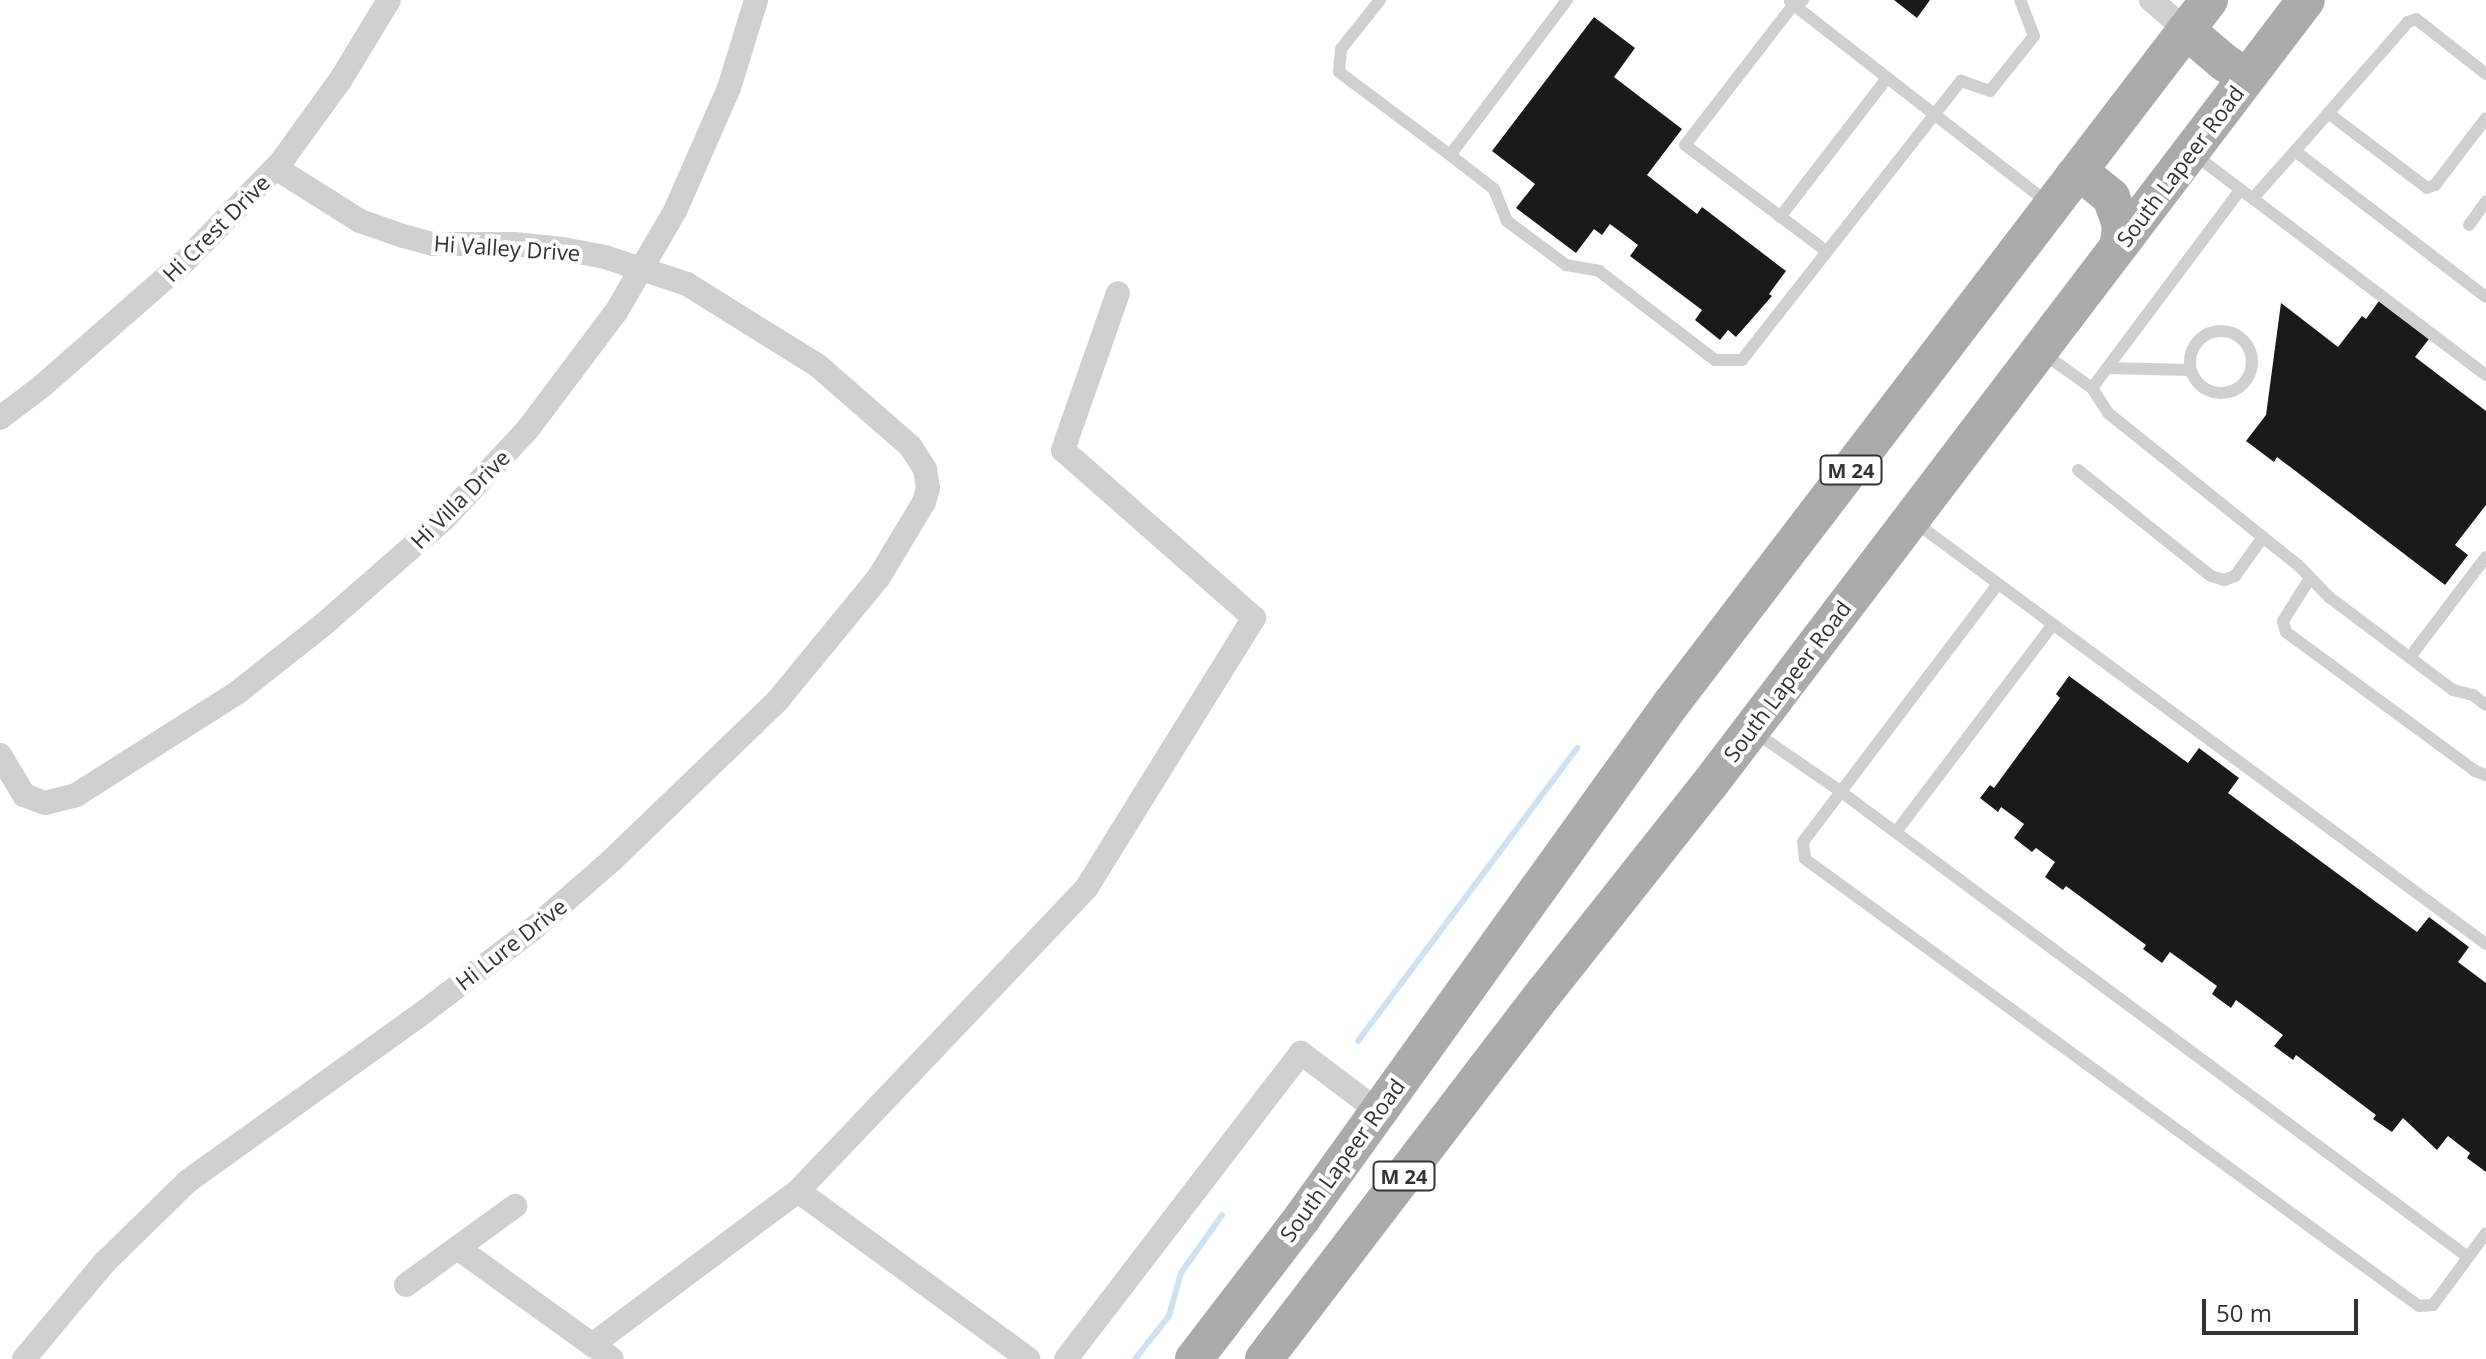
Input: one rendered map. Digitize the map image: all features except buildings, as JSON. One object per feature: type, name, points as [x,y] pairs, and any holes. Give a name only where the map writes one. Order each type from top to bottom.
[{"type":"main road","name":"South Lapeer Road","points":[[1194,1359],[1378,1111],[1671,704],[2209,0]]},
{"type":"main road","name":"South Lapeer Road","points":[[1264,1359],[1751,729],[2306,0]]},
{"type":"main road","points":[[2186,30],[2247,77]]},
{"type":"main road","points":[[2074,176],[2090,180],[2111,197],[2121,225],[2119,245]]},
{"type":"main road","points":[[1444,1018],[1445,1043],[1453,1054],[1474,1069],[1484,1071]]},
{"type":"street","name":"Hi Crest Drive","points":[[0,418],[41,387],[185,261],[276,168],[333,91],[389,0]]},
{"type":"street","name":"Hi Villa Drive","points":[[0,755],[24,795],[45,803],[76,795],[238,692],[324,624],[444,519],[528,429],[616,312],[642,269],[675,211],[729,88],[756,0]]},
{"type":"street","points":[[2151,0],[2186,30]]},
{"type":"street","name":"Hi Valley Drive","points":[[276,168],[360,221],[433,244],[514,244],[563,249],[642,269],[699,290],[817,365],[910,446],[925,469]]},
{"type":"street","points":[[592,1345],[798,1191],[1087,887],[1254,618],[1063,450],[1118,293]]},
{"type":"street","name":"Hi Lure Drive","points":[[24,1359],[104,1263],[188,1181],[533,929],[612,860],[778,700],[879,577],[924,502],[928,488],[925,469]]},
{"type":"street","points":[[1066,1359],[1301,1053],[1378,1111]]},
{"type":"street","points":[[798,1191],[1028,1359]]},
{"type":"street","points":[[406,1285],[515,1206]]},
{"type":"street","points":[[459,1249],[612,1359]]},
{"type":"lane","points":[[1380,0],[1341,49],[1339,72],[1494,189],[1507,221],[1566,265],[1599,271],[1715,360],[1742,360],[1961,81],[1990,91],[2034,36],[2020,0]]},
{"type":"lane","points":[[1450,155],[1567,0]]},
{"type":"lane","points":[[1826,251],[1685,145],[1795,1],[1887,78],[2052,207]]},
{"type":"lane","points":[[2254,197],[2408,22],[2416,19],[2486,74]]},
{"type":"lane","points":[[1780,217],[1887,78]]},
{"type":"lane","points":[[2328,113],[2427,188],[2435,185],[2486,118]]},
{"type":"lane","points":[[2295,151],[2486,297]]},
{"type":"lane","points":[[2190,152],[2254,197],[2486,375]]},
{"type":"lane","points":[[2092,388],[2240,190]]},
{"type":"lane","points":[[2469,225],[2486,202]]},
{"type":"lane","points":[[2214,331],[2235,334],[2250,350],[2251,371],[2247,381],[2230,393],[2210,392],[2194,380],[2190,370],[2189,360],[2196,342],[2214,331]]},
{"type":"lane","points":[[2038,350],[2092,388],[2108,413],[2263,537],[2329,597],[2453,690],[2473,695],[2486,705]]},
{"type":"lane","points":[[2107,368],[2190,370]]},
{"type":"lane","points":[[2078,470],[2211,576],[2224,580],[2235,576],[2263,537]]},
{"type":"lane","points":[[1910,519],[2486,944]]},
{"type":"lane","points":[[2410,657],[2486,557]]},
{"type":"lane","points":[[2310,578],[2283,621],[2286,632],[2475,771],[2486,775]]},
{"type":"lane","points":[[1998,584],[1803,842],[1805,859],[2419,1306],[2433,1305],[2486,1233]]},
{"type":"lane","points":[[1896,832],[2052,626]]},
{"type":"lane","points":[[1751,729],[1896,832],[2468,1257]]},
{"type":"waterway","points":[[1358,1041],[1577,748]]},
{"type":"waterway","points":[[1135,1359],[1169,1316],[1181,1273],[1222,1215]]}]
